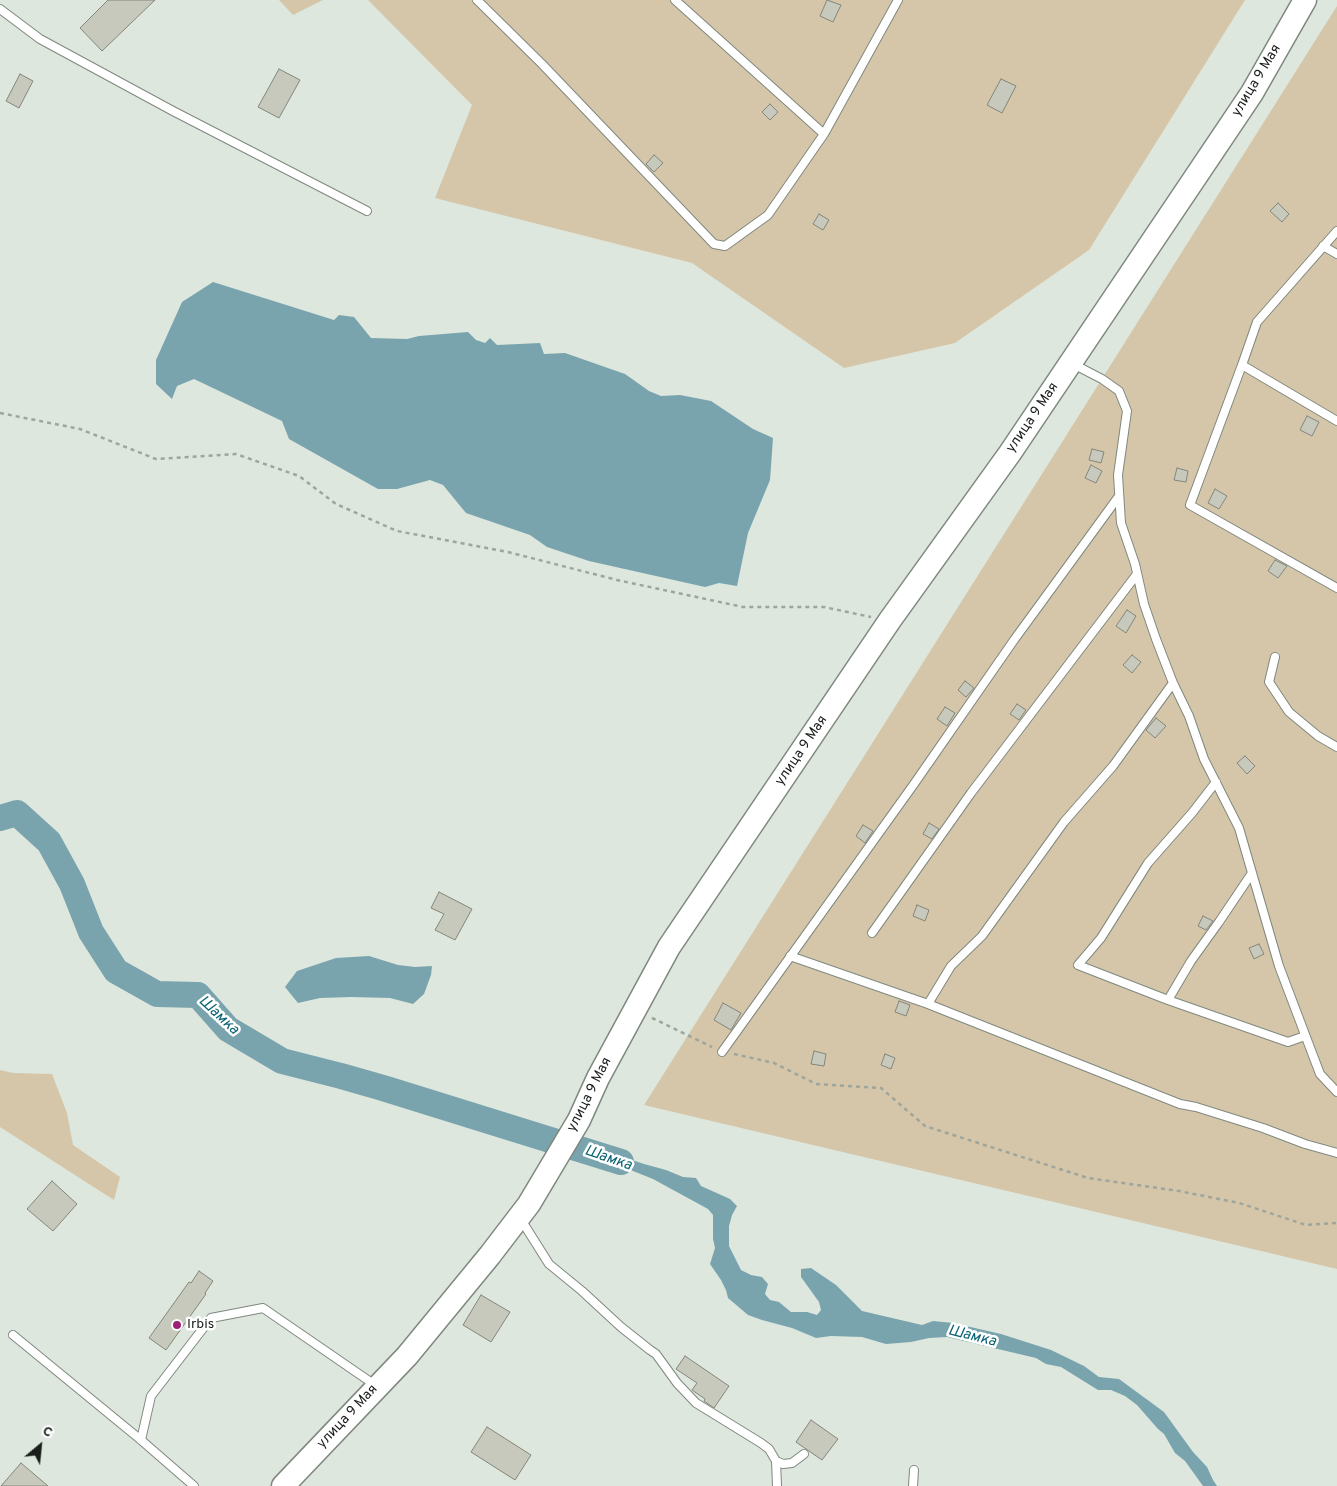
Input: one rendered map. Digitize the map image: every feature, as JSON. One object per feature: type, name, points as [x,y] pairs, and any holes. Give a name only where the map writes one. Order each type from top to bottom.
[{"type":"main road","name":"улица 9 Мая","points":[[283,1486],[407,1356],[490,1255],[529,1204],[579,1120],[598,1078],[668,947],[890,620],[1010,453],[1071,363],[1252,93],[1305,0]]},
{"type":"lane","points":[[477,0],[542,64],[714,244],[726,246],[768,215],[824,134],[898,0]]},
{"type":"lane","points":[[675,0],[824,134]]},
{"type":"lane","points":[[0,8],[40,39],[173,111],[367,210]]},
{"type":"lane","points":[[1337,231],[1256,322],[1190,504],[1337,588]]},
{"type":"lane","points":[[1323,246],[1337,254]]},
{"type":"lane","points":[[1071,363],[1102,379],[1119,391],[1127,410],[1118,475],[1121,523],[1144,604],[1173,683],[1189,716],[1204,759],[1239,828],[1279,966],[1320,1074],[1337,1092]]},
{"type":"lane","points":[[1242,365],[1337,421]]},
{"type":"lane","points":[[722,1052],[1014,640],[1119,496]]},
{"type":"lane","points":[[872,933],[972,794],[1137,574]]},
{"type":"lane","points":[[1275,657],[1269,682],[1289,712],[1318,736],[1337,747]]},
{"type":"lane","points":[[928,1004],[951,966],[982,936],[1064,822],[1113,766],[1173,683]]},
{"type":"lane","points":[[1216,782],[1192,813],[1148,863],[1101,938],[1078,965],[1168,1000],[1288,1042],[1305,1036]]},
{"type":"lane","points":[[1168,1000],[1190,961],[1252,873]]},
{"type":"lane","points":[[790,956],[928,1004],[1180,1104],[1221,1114],[1337,1154]]},
{"type":"lane","points":[[519,1217],[549,1264],[621,1327],[656,1354],[677,1382],[696,1402],[769,1449],[776,1461],[777,1486]]},
{"type":"lane","points":[[141,1440],[151,1396],[211,1318],[263,1308],[377,1386]]},
{"type":"lane","points":[[13,1335],[194,1486]]},
{"type":"lane","points":[[776,1461],[783,1464],[792,1463],[804,1454]]},
{"type":"lane","points":[[913,1486],[914,1470]]},
{"type":"path","points":[[0,413],[80,429],[156,459],[236,454],[298,476],[336,504],[397,531],[508,552],[617,580],[743,607],[824,607],[890,620]]},
{"type":"path","points":[[634,1010],[722,1052],[774,1063],[816,1084],[881,1088],[925,1126],[1088,1178],[1179,1191],[1238,1203],[1306,1225],[1337,1223]]},
{"type":"shaded area","points":[[279,0],[323,0],[293,15]]},
{"type":"shaded area","points":[[368,0],[1245,0],[1089,250],[955,343],[844,368],[692,263],[435,198],[472,105]]},
{"type":"shaded area","points":[[1337,6],[1337,1269],[644,1105]]},
{"type":"shaded area","points":[[0,1070],[13,1073],[52,1074],[67,1113],[73,1145],[120,1177],[114,1200],[0,1127]]},
{"type":"water","points":[[213,282],[334,320],[339,315],[354,317],[371,338],[407,339],[419,336],[468,332],[476,340],[485,343],[490,338],[497,345],[540,343],[544,354],[565,353],[625,374],[649,391],[661,396],[680,395],[711,401],[753,429],[773,438],[770,480],[748,533],[737,586],[719,583],[705,587],[589,561],[547,547],[530,535],[466,513],[443,485],[430,480],[397,489],[378,489],[289,439],[282,421],[194,379],[177,386],[172,399],[156,384],[156,360],[182,302]]},
{"type":"water","points":[[369,956],[398,965],[432,966],[431,975],[424,994],[413,1004],[390,998],[351,997],[320,998],[298,1003],[285,987],[297,971],[336,958]]},
{"type":"water","points":[[590,1146],[606,1155],[617,1155],[683,1177],[696,1178],[701,1186],[730,1199],[737,1206],[729,1226],[729,1246],[741,1270],[751,1275],[762,1277],[768,1284],[765,1294],[770,1300],[779,1302],[791,1312],[807,1312],[817,1315],[821,1310],[819,1302],[801,1277],[801,1269],[811,1268],[836,1285],[862,1311],[922,1325],[933,1321],[953,1323],[1001,1334],[1051,1350],[1084,1366],[1099,1377],[1119,1379],[1164,1412],[1193,1452],[1207,1467],[1217,1486],[1203,1486],[1185,1461],[1175,1453],[1164,1434],[1137,1405],[1125,1396],[1111,1390],[1098,1390],[1061,1367],[1046,1364],[1036,1358],[947,1337],[886,1344],[862,1337],[831,1336],[816,1338],[792,1328],[748,1315],[728,1298],[721,1280],[710,1264],[715,1248],[713,1215],[708,1209],[653,1179],[613,1163],[584,1156]]},
{"type":"building","points":[[108,0],[155,0],[102,51],[80,28]]},
{"type":"building","points":[[827,0],[841,5],[833,22],[820,16]]},
{"type":"building","points":[[279,69],[300,80],[279,118],[258,107]]},
{"type":"building","points":[[20,74],[33,81],[19,108],[6,101]]},
{"type":"building","points":[[1001,79],[1016,86],[1002,113],[987,105]]},
{"type":"building","points":[[770,104],[778,112],[770,120],[762,112]]},
{"type":"building","points":[[654,155],[663,163],[654,172],[646,164]]},
{"type":"building","points":[[1278,203],[1289,214],[1282,222],[1270,211]]},
{"type":"building","points":[[819,214],[829,220],[823,230],[813,224]]},
{"type":"building","points":[[1307,416],[1319,422],[1312,436],[1300,430]]},
{"type":"building","points":[[1092,449],[1104,452],[1101,463],[1089,460]]},
{"type":"building","points":[[1091,465],[1102,471],[1096,483],[1085,478]]},
{"type":"building","points":[[1177,468],[1188,471],[1186,482],[1174,480]]},
{"type":"building","points":[[1215,489],[1227,496],[1219,509],[1208,503]]},
{"type":"building","points":[[1275,560],[1287,566],[1278,578],[1268,571]]},
{"type":"building","points":[[1127,610],[1136,616],[1126,633],[1116,626]]},
{"type":"building","points":[[1132,655],[1141,662],[1132,673],[1123,665]]},
{"type":"building","points":[[965,681],[974,688],[966,697],[958,690]]},
{"type":"building","points":[[1017,704],[1026,710],[1019,720],[1010,714]]},
{"type":"building","points":[[945,707],[955,713],[947,726],[937,719]]},
{"type":"building","points":[[1156,718],[1166,726],[1155,738],[1146,730]]},
{"type":"building","points":[[1245,756],[1255,766],[1247,774],[1237,763]]},
{"type":"building","points":[[929,823],[939,829],[932,839],[923,834]]},
{"type":"building","points":[[863,825],[873,831],[865,843],[856,836]]},
{"type":"building","points":[[439,892],[472,909],[455,940],[435,930],[444,914],[431,908]]},
{"type":"building","points":[[917,905],[929,910],[925,921],[913,916]]},
{"type":"building","points":[[1203,916],[1213,921],[1206,930],[1198,926]]},
{"type":"building","points":[[1259,944],[1264,954],[1254,959],[1249,948]]},
{"type":"building","points":[[899,1001],[910,1005],[906,1016],[895,1012]]},
{"type":"building","points":[[723,1003],[741,1013],[731,1030],[714,1020]]},
{"type":"building","points":[[814,1051],[826,1054],[824,1066],[811,1064]]},
{"type":"building","points":[[885,1054],[895,1058],[891,1069],[881,1065]]},
{"type":"building","points":[[52,1181],[77,1204],[53,1231],[27,1209]]},
{"type":"building","points":[[199,1271],[213,1281],[206,1294],[166,1350],[149,1338]]},
{"type":"building","points":[[481,1295],[510,1312],[491,1342],[463,1325]]},
{"type":"building","points":[[685,1356],[729,1386],[714,1408],[692,1390],[697,1383],[676,1369]]},
{"type":"building","points":[[811,1420],[838,1439],[822,1460],[796,1442]]},
{"type":"building","points":[[487,1427],[531,1455],[515,1480],[471,1452]]},
{"type":"building","points":[[21,1463],[48,1486],[1,1486]]},
{"type":"waterway","name":"Шамка","points":[[0,818],[17,813],[49,842],[72,884],[91,932],[116,971],[157,994],[198,995],[228,1029],[282,1061],[383,1088],[621,1162]]},
{"type":"place","name":"Irbis","points":[[177,1325]]}]
